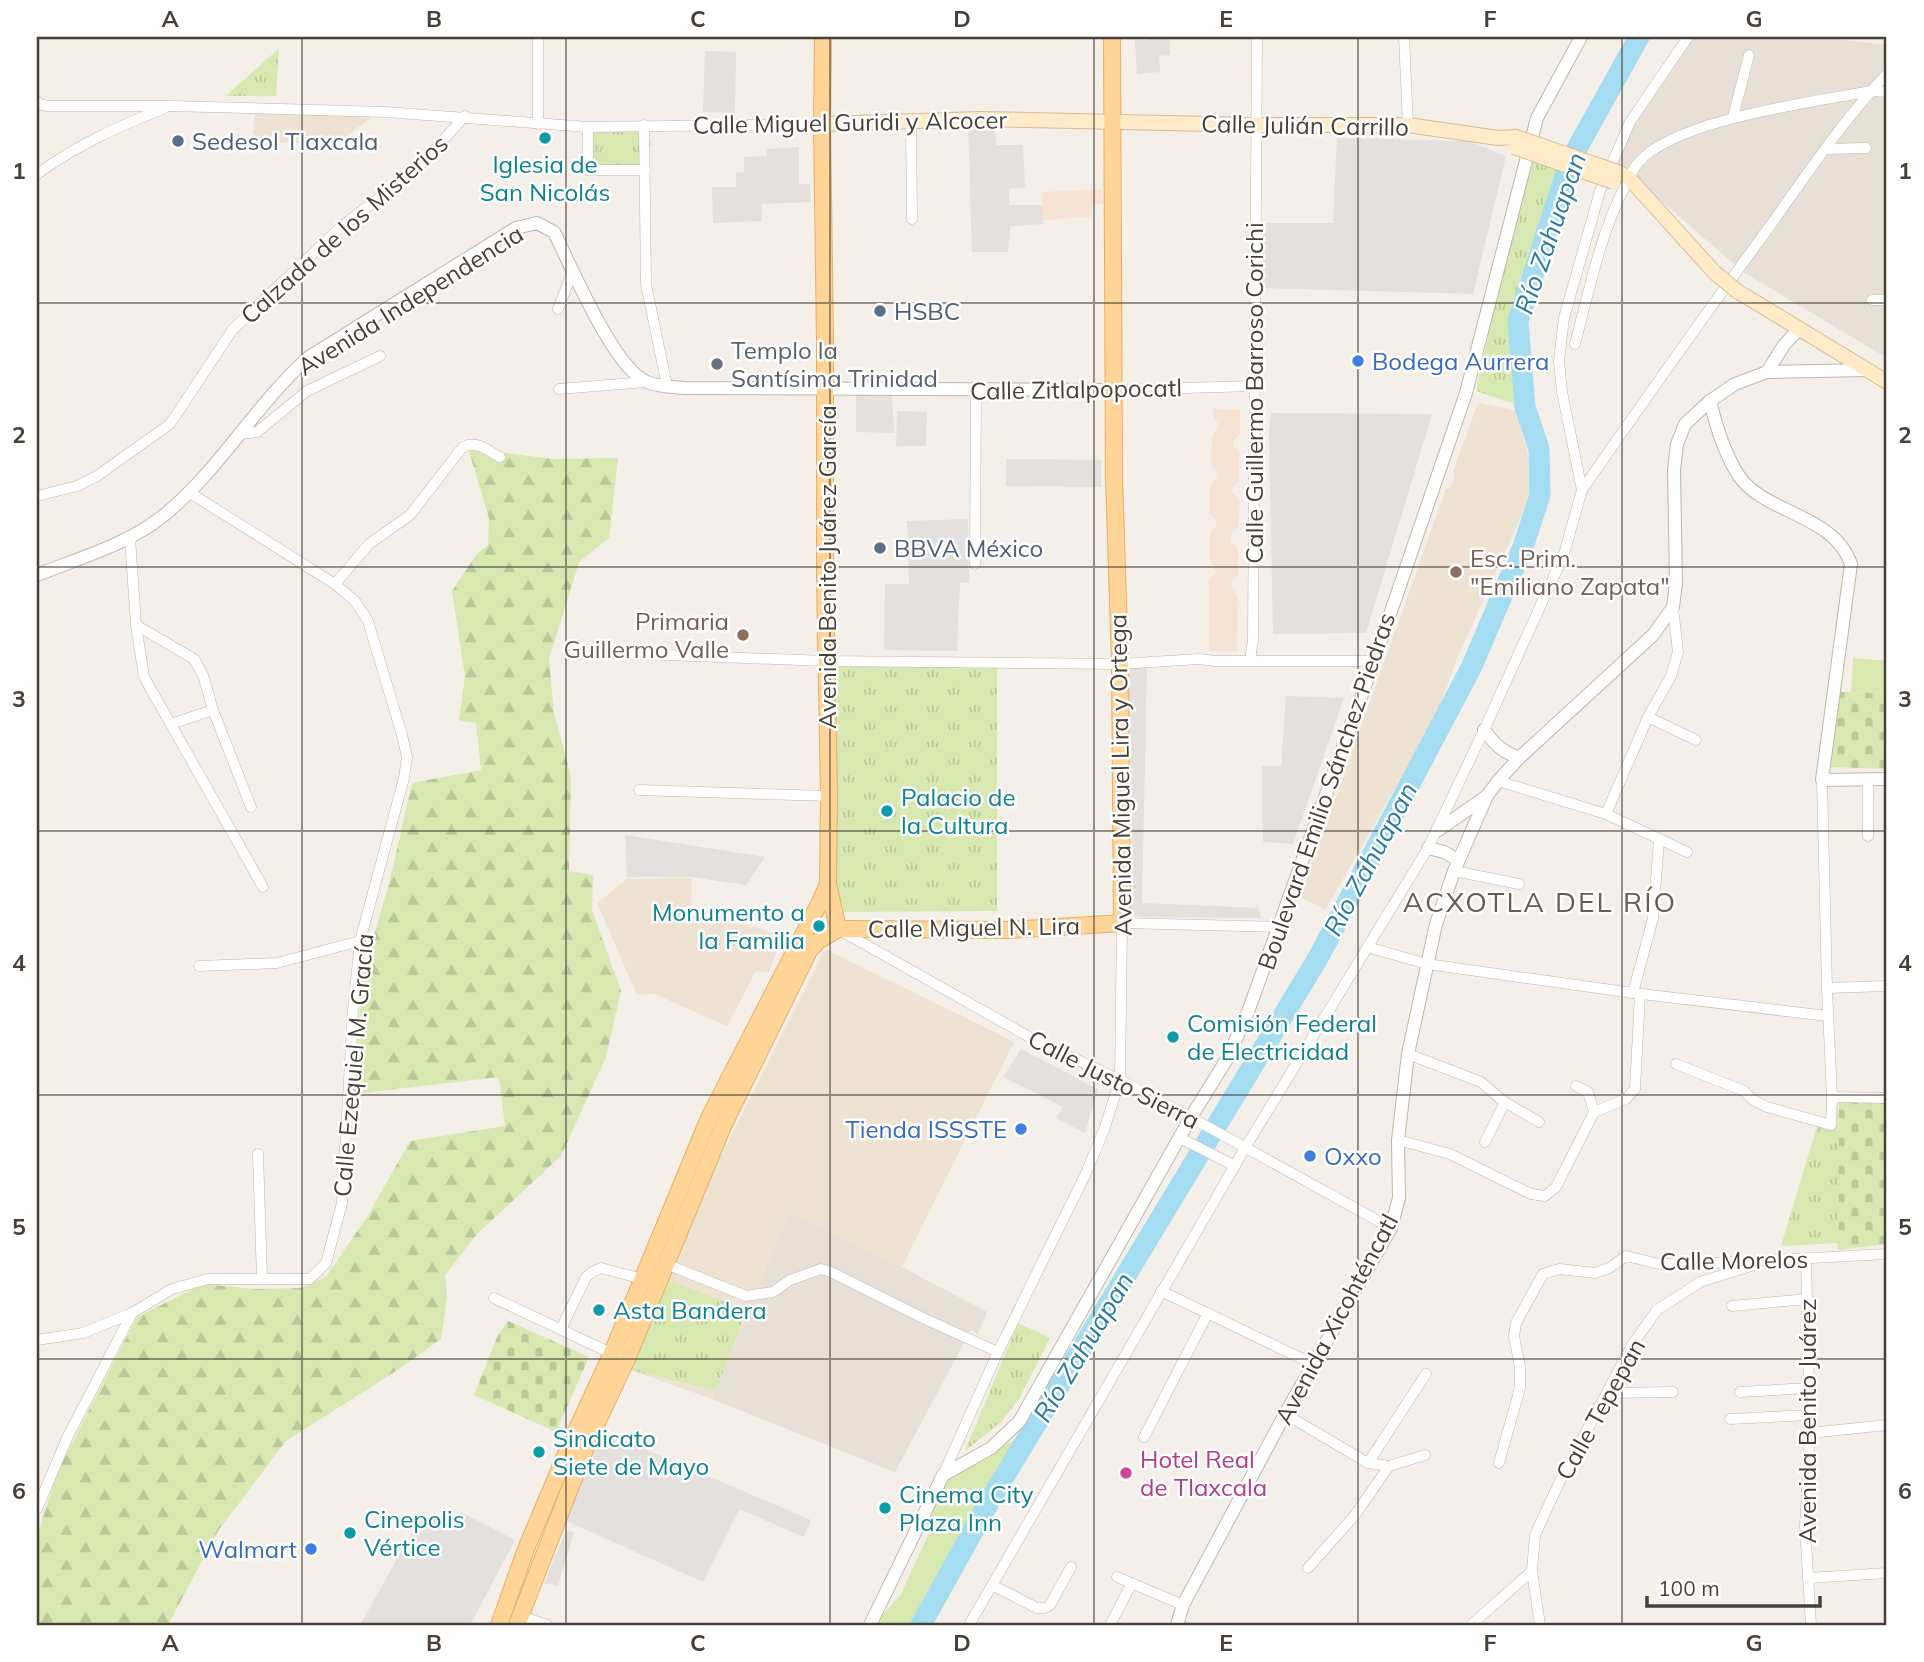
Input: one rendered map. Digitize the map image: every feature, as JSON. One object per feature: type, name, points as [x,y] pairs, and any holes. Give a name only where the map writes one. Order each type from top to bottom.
[{"type":"main road","name":"Avenida Benito Juárez García","points":[[823,37],[828,884],[838,929]]},
{"type":"main road","name":"Avenida Miguel Lira y Ortega","points":[[1112,37],[1114,477],[1120,664],[1122,923]]},
{"type":"main road","name":"Calle Miguel Guridi y Alcocer","points":[[822,124],[982,119],[1112,122]]},
{"type":"main road","name":"Calle Julián Carrillo","points":[[1112,122],[1408,125],[1515,142],[1621,180]]},
{"type":"main road","points":[[1621,180],[1644,195],[1732,288],[1887,382]]},
{"type":"main road","points":[[510,1619],[526,1549],[571,1442],[619,1357],[716,1121],[828,884]]},
{"type":"main road","name":"Calle Miguel N. Lira","points":[[838,929],[1007,930],[1122,923]]},
{"type":"main road","points":[[650,1282],[666,1264],[716,1121],[809,951],[838,929]]},
{"type":"street","points":[[538,37],[538,124]]},
{"type":"street","name":"Calle Guillermo Barroso Corichi","points":[[1250,660],[1253,640],[1257,37]]},
{"type":"street","points":[[1404,37],[1408,125]]},
{"type":"street","name":"Boulevard Emilio Sánchez Piedras","points":[[943,1475],[991,1448],[1019,1422],[1180,1138],[1196,1120],[1248,1012],[1374,661],[1466,393],[1536,118],[1581,37]]},
{"type":"street","points":[[1582,491],[1562,392],[1559,361],[1564,318],[1600,191],[1630,122],[1688,37]]},
{"type":"street","points":[[1733,117],[1749,55]]},
{"type":"street","points":[[969,1625],[1235,1166],[1240,1145],[1428,848],[1485,730],[1564,554],[1582,491],[1693,329],[1732,288],[1826,149],[1871,91],[1887,75]]},
{"type":"street","points":[[1575,344],[1621,180],[1656,148],[1681,135],[1733,117],[1871,91],[1887,92]]},
{"type":"street","name":"Calle Miguel Guridi y Alcocer","points":[[37,103],[48,106],[172,106],[466,116],[588,127],[822,124]]},
{"type":"street","points":[[37,174],[64,155],[111,129],[172,106]]},
{"type":"street","name":"Calzada de los Misterios","points":[[37,496],[78,486],[97,476],[170,425],[233,329],[342,226],[417,169],[466,116]]},
{"type":"street","points":[[911,122],[912,219]]},
{"type":"street","points":[[644,125],[646,284],[667,386]]},
{"type":"street","points":[[588,127],[588,170],[645,170]]},
{"type":"street","points":[[1826,149],[1866,149]]},
{"type":"street","name":"Avenida Independencia","points":[[37,575],[130,538],[162,517],[190,493],[285,379],[309,357],[516,228],[537,223],[554,232],[610,343],[631,371],[646,382]]},
{"type":"street","points":[[558,309],[573,270]]},
{"type":"street","points":[[1872,300],[1887,300]]},
{"type":"street","points":[[1767,372],[1784,345],[1798,330]]},
{"type":"street","points":[[239,434],[257,432],[307,391],[380,356]]},
{"type":"street","points":[[1606,814],[1648,718],[1671,676],[1678,652],[1673,607],[1676,583],[1674,470],[1677,444],[1685,424],[1710,401],[1735,384],[1767,372],[1867,370]]},
{"type":"street","points":[[559,388],[646,382]]},
{"type":"street","name":"Calle Zitlalpopocatl","points":[[646,382],[667,386],[825,389],[1115,390],[1254,386]]},
{"type":"street","points":[[975,564],[976,389]]},
{"type":"street","points":[[1676,1064],[1744,1091],[1753,1100],[1767,1107],[1831,1125],[1822,780],[1851,564],[1848,555],[1832,534],[1755,491],[1740,477],[1714,421],[1710,401]]},
{"type":"street","points":[[335,584],[369,544],[410,515],[462,448],[468,444],[476,444],[500,457]]},
{"type":"street","name":"Calle Ezequiel M. Gracía","points":[[37,1340],[83,1333],[132,1313],[172,1289],[208,1279],[310,1279],[326,1263],[342,1203],[353,1010],[360,941],[404,778],[407,757],[368,621],[355,601],[335,584],[190,493]]},
{"type":"street","points":[[130,538],[136,625],[144,677],[263,887]]},
{"type":"street","name":"Avenida Xicohténcatl","points":[[1177,1625],[1184,1605],[1285,1414],[1391,1228],[1399,1198],[1398,1140],[1408,1054],[1427,964],[1436,924],[1456,866],[1487,796],[1519,758],[1653,635],[1673,607]]},
{"type":"street","points":[[136,625],[194,659],[203,675],[213,710],[251,807]]},
{"type":"street","points":[[590,652],[826,661],[1120,664],[1199,659],[1374,661]]},
{"type":"street","points":[[171,724],[213,710]]},
{"type":"street","points":[[1648,718],[1696,740]]},
{"type":"street","points":[[1485,730],[1494,744],[1519,758]]},
{"type":"street","points":[[1868,779],[1868,836]]},
{"type":"street","points":[[1822,780],[1887,779]]},
{"type":"street","points":[[1498,781],[1606,814],[1687,852]]},
{"type":"street","points":[[639,790],[829,796]]},
{"type":"street","points":[[1437,831],[1487,796]]},
{"type":"street","points":[[1398,1140],[1450,1154],[1531,1194],[1545,1196],[1556,1187],[1594,1112],[1626,1099],[1635,1089],[1637,993],[1653,918],[1659,841]]},
{"type":"street","points":[[1428,848],[1444,852],[1456,866],[1519,884]]},
{"type":"street","name":"Calle Miguel N. Lira","points":[[1122,923],[1278,927]]},
{"type":"street","name":"Avenida Miguel Lira y Ortega","points":[[943,1475],[998,1352],[1087,1171],[1105,1127],[1120,1080],[1122,923]]},
{"type":"street","name":"Calle Justo Sierra","points":[[838,929],[1034,1039],[1196,1120],[1391,1228]]},
{"type":"street","points":[[199,966],[278,963],[360,941]]},
{"type":"street","points":[[1367,947],[1427,964],[1828,1016]]},
{"type":"street","points":[[1827,988],[1887,986]]},
{"type":"street","points":[[1408,1054],[1481,1082],[1505,1102],[1539,1122]]},
{"type":"street","points":[[1576,1086],[1588,1092],[1594,1112]]},
{"type":"street","points":[[1832,1097],[1887,1098]]},
{"type":"street","points":[[1485,1142],[1505,1102]]},
{"type":"street","points":[[1180,1138],[1235,1166]]},
{"type":"street","points":[[258,1154],[262,1279]]},
{"type":"street","name":"Calle Morelos","points":[[1499,1463],[1520,1388],[1520,1367],[1514,1336],[1516,1323],[1543,1274],[1559,1269],[1595,1273],[1609,1268],[1626,1256],[1658,1264],[1764,1262],[1887,1254]]},
{"type":"street","name":"Avenida Benito Juárez","points":[[1806,1259],[1810,1433],[1805,1527],[1811,1625]]},
{"type":"street","name":"Calle Tepepan","points":[[1540,1625],[1532,1571],[1535,1535],[1559,1483],[1632,1345],[1657,1310],[1700,1282],[1764,1262]]},
{"type":"street","points":[[666,1264],[746,1297],[772,1292],[790,1280],[821,1269],[998,1352]]},
{"type":"street","points":[[561,1329],[586,1278],[592,1272],[601,1268],[650,1282]]},
{"type":"street","points":[[1161,1291],[1313,1364]]},
{"type":"street","points":[[494,1298],[619,1357]]},
{"type":"street","points":[[1732,1306],[1807,1299]]},
{"type":"street","points":[[37,1509],[49,1476],[132,1313]]},
{"type":"street","points":[[1144,1437],[1208,1313]]},
{"type":"street","points":[[1368,1463],[1426,1374]]},
{"type":"street","points":[[1740,1392],[1809,1388]]},
{"type":"street","points":[[1607,1394],[1673,1392]]},
{"type":"street","points":[[1285,1414],[1368,1463],[1389,1465],[1424,1455]]},
{"type":"street","points":[[1730,1419],[1810,1415]]},
{"type":"street","points":[[1810,1433],[1887,1425]]},
{"type":"street","points":[[1308,1568],[1355,1515],[1389,1465]]},
{"type":"street","points":[[870,1625],[943,1475]]},
{"type":"street","points":[[37,1477],[49,1476]]},
{"type":"street","points":[[992,1585],[1037,1608],[1045,1608],[1071,1567]]},
{"type":"street","points":[[1472,1625],[1532,1571]]},
{"type":"street","points":[[1808,1578],[1887,1573]]},
{"type":"street","points":[[1116,1577],[1184,1605]]},
{"type":"street","points":[[1110,1625],[1132,1583]]},
{"type":"street","points":[[510,1619],[547,1625]]},
{"type":"shaded area","points":[[1148,37],[1169,37],[1170,55],[1159,56],[1160,72],[1137,74],[1135,40],[1147,40]]},
{"type":"shaded area","points":[[1687,37],[1820,37],[1887,45],[1887,358],[1743,272],[1612,158]]},
{"type":"shaded area","points":[[705,51],[736,52],[735,113],[703,112]]},
{"type":"shaded area","points":[[255,113],[369,114],[372,117],[341,140],[316,144],[252,141]]},
{"type":"shaded area","points":[[968,123],[995,123],[996,145],[1023,145],[1025,187],[1009,189],[1009,205],[1043,205],[1043,224],[1010,226],[1008,252],[972,252]]},
{"type":"shaded area","points":[[1337,138],[1469,141],[1506,156],[1473,294],[1262,288],[1264,223],[1333,223]]},
{"type":"shaded area","points":[[799,147],[799,184],[810,184],[810,202],[762,204],[762,221],[713,223],[712,187],[736,187],[736,173],[744,172],[744,157],[767,156],[767,149]]},
{"type":"shaded area","points":[[1102,189],[1103,204],[1092,205],[1092,217],[1043,220],[1042,192]]},
{"type":"shaded area","points":[[856,395],[892,395],[894,433],[856,432]]},
{"type":"shaded area","points":[[1478,403],[1517,411],[1529,460],[1530,487],[1526,506],[1458,656],[1436,717],[1325,910],[1300,897],[1446,489],[1451,487],[1455,476],[1453,471]]},
{"type":"shaded area","points":[[1212,409],[1240,410],[1240,434],[1233,440],[1239,453],[1239,480],[1232,492],[1240,501],[1238,527],[1231,535],[1231,542],[1238,549],[1238,576],[1231,582],[1232,589],[1238,596],[1237,651],[1209,651],[1209,580],[1216,573],[1210,561],[1210,533],[1216,526],[1216,520],[1210,514],[1210,486],[1216,479],[1217,472],[1211,465],[1212,437],[1218,423],[1214,419]]},
{"type":"shaded area","points":[[897,411],[927,412],[926,446],[896,446]]},
{"type":"shaded area","points":[[1271,413],[1432,414],[1366,633],[1273,634],[1269,433]]},
{"type":"shaded area","points":[[1006,459],[1101,460],[1101,487],[1006,486]]},
{"type":"shaded area","points":[[968,519],[969,582],[960,583],[957,651],[884,650],[885,584],[909,584],[907,521]]},
{"type":"shaded area","points":[[1147,664],[1142,903],[1259,908],[1261,918],[1141,917],[1125,913],[1125,667]]},
{"type":"shaded area","points":[[1286,696],[1344,698],[1293,844],[1263,842],[1262,766],[1281,766]]},
{"type":"shaded area","points":[[625,835],[765,857],[746,885],[691,877],[627,877]]},
{"type":"shaded area","points":[[692,878],[690,916],[756,927],[782,937],[769,972],[756,971],[727,1026],[655,994],[637,995],[597,903],[627,879]]},
{"type":"shaded area","points":[[825,949],[1014,1042],[902,1267],[789,1211],[712,1399],[630,1370],[672,1254]]},
{"type":"shaded area","points":[[1021,1049],[1098,1089],[1085,1133],[1056,1118],[1063,1107],[1003,1077]]},
{"type":"shaded area","points":[[789,1211],[987,1312],[978,1334],[971,1330],[895,1472],[712,1399]]},
{"type":"shaded area","points":[[598,1429],[811,1520],[804,1537],[739,1509],[703,1582],[562,1519]]},
{"type":"shaded area","points":[[461,1512],[515,1540],[470,1625],[360,1625],[423,1513],[453,1525]]},
{"type":"shaded area","points":[[566,1531],[574,1532],[558,1586],[544,1583]]},
{"type":"green space","points":[[279,48],[276,96],[226,96]]},
{"type":"green space","points":[[644,125],[652,145],[644,147],[645,170],[588,170],[588,127]]},
{"type":"green space","points":[[1527,159],[1561,166],[1527,267],[1514,339],[1518,405],[1476,391]]},
{"type":"green space","points":[[468,448],[553,459],[618,458],[609,538],[579,562],[549,659],[554,713],[571,776],[569,871],[593,875],[592,910],[621,991],[606,1057],[561,1156],[477,1234],[445,1275],[447,1297],[441,1339],[286,1441],[218,1531],[168,1625],[37,1625],[37,1537],[57,1472],[137,1317],[203,1284],[254,1289],[301,1288],[326,1277],[367,1217],[410,1141],[505,1126],[499,1077],[354,1094],[362,976],[389,884],[412,783],[481,770],[476,723],[459,721],[465,676],[452,591],[476,555],[488,545],[489,518]]},
{"type":"green space","points":[[1853,658],[1887,661],[1887,693],[1851,692]]},
{"type":"green space","points":[[997,666],[997,911],[837,912],[837,667]]},
{"type":"green space","points":[[1839,692],[1887,693],[1887,769],[1830,767]]},
{"type":"green space","points":[[1839,1100],[1887,1102],[1887,1244],[1837,1250]]},
{"type":"green space","points":[[1838,1105],[1839,1243],[1781,1246],[1818,1123]]},
{"type":"green space","points":[[665,1279],[747,1310],[716,1390],[630,1370]]},
{"type":"green space","points":[[508,1321],[589,1357],[556,1432],[474,1395],[497,1337]]},
{"type":"green space","points":[[1018,1323],[1050,1338],[1019,1399],[1001,1422],[965,1451]]},
{"type":"green space","points":[[1015,1439],[910,1625],[877,1625],[881,1616],[900,1596],[931,1529],[929,1513],[940,1485]]},
{"type":"waterway","name":"Río Zahuapan","points":[[921,1625],[993,1495],[1318,958],[1471,668],[1523,547],[1540,495],[1539,449],[1525,407],[1518,321],[1570,161],[1639,37]]},
{"type":"place","name":"Iglesia de San Nicolás","points":[[545,138]]},
{"type":"place","name":"Sedesol Tlaxcala","points":[[178,141]]},
{"type":"place","name":"HSBC","points":[[880,311]]},
{"type":"place","name":"Bodega Aurrera","points":[[1358,361]]},
{"type":"place","name":"Templo la Santísima Trinidad","points":[[717,364]]},
{"type":"place","name":"BBVA México","points":[[880,548]]},
{"type":"place","name":"Esc. Prim. \"Emiliano Zapata\"","points":[[1456,572]]},
{"type":"place","name":"Primaria Guillermo Valle","points":[[743,635]]},
{"type":"place","name":"Palacio de la Cultura","points":[[887,811]]},
{"type":"place","name":"Monumento a la Familia","points":[[819,926]]},
{"type":"place","name":"Comisión Federal de Electricidad","points":[[1173,1037]]},
{"type":"place","name":"Tienda ISSSTE","points":[[1021,1129]]},
{"type":"place","name":"Oxxo","points":[[1310,1156]]},
{"type":"place","name":"Asta Bandera","points":[[599,1310]]},
{"type":"place","name":"Sindicato Siete de Mayo","points":[[539,1452]]},
{"type":"place","name":"Hotel Real de Tlaxcala","points":[[1126,1473]]},
{"type":"place","name":"Cinema City Plaza Inn","points":[[885,1508]]},
{"type":"place","name":"Cinepolis Vértice","points":[[350,1533]]},
{"type":"place","name":"Walmart","points":[[311,1549]]},
{"type":"district","name":"ACXOTLA DEL RÍO","points":[[1540,901]]}]
